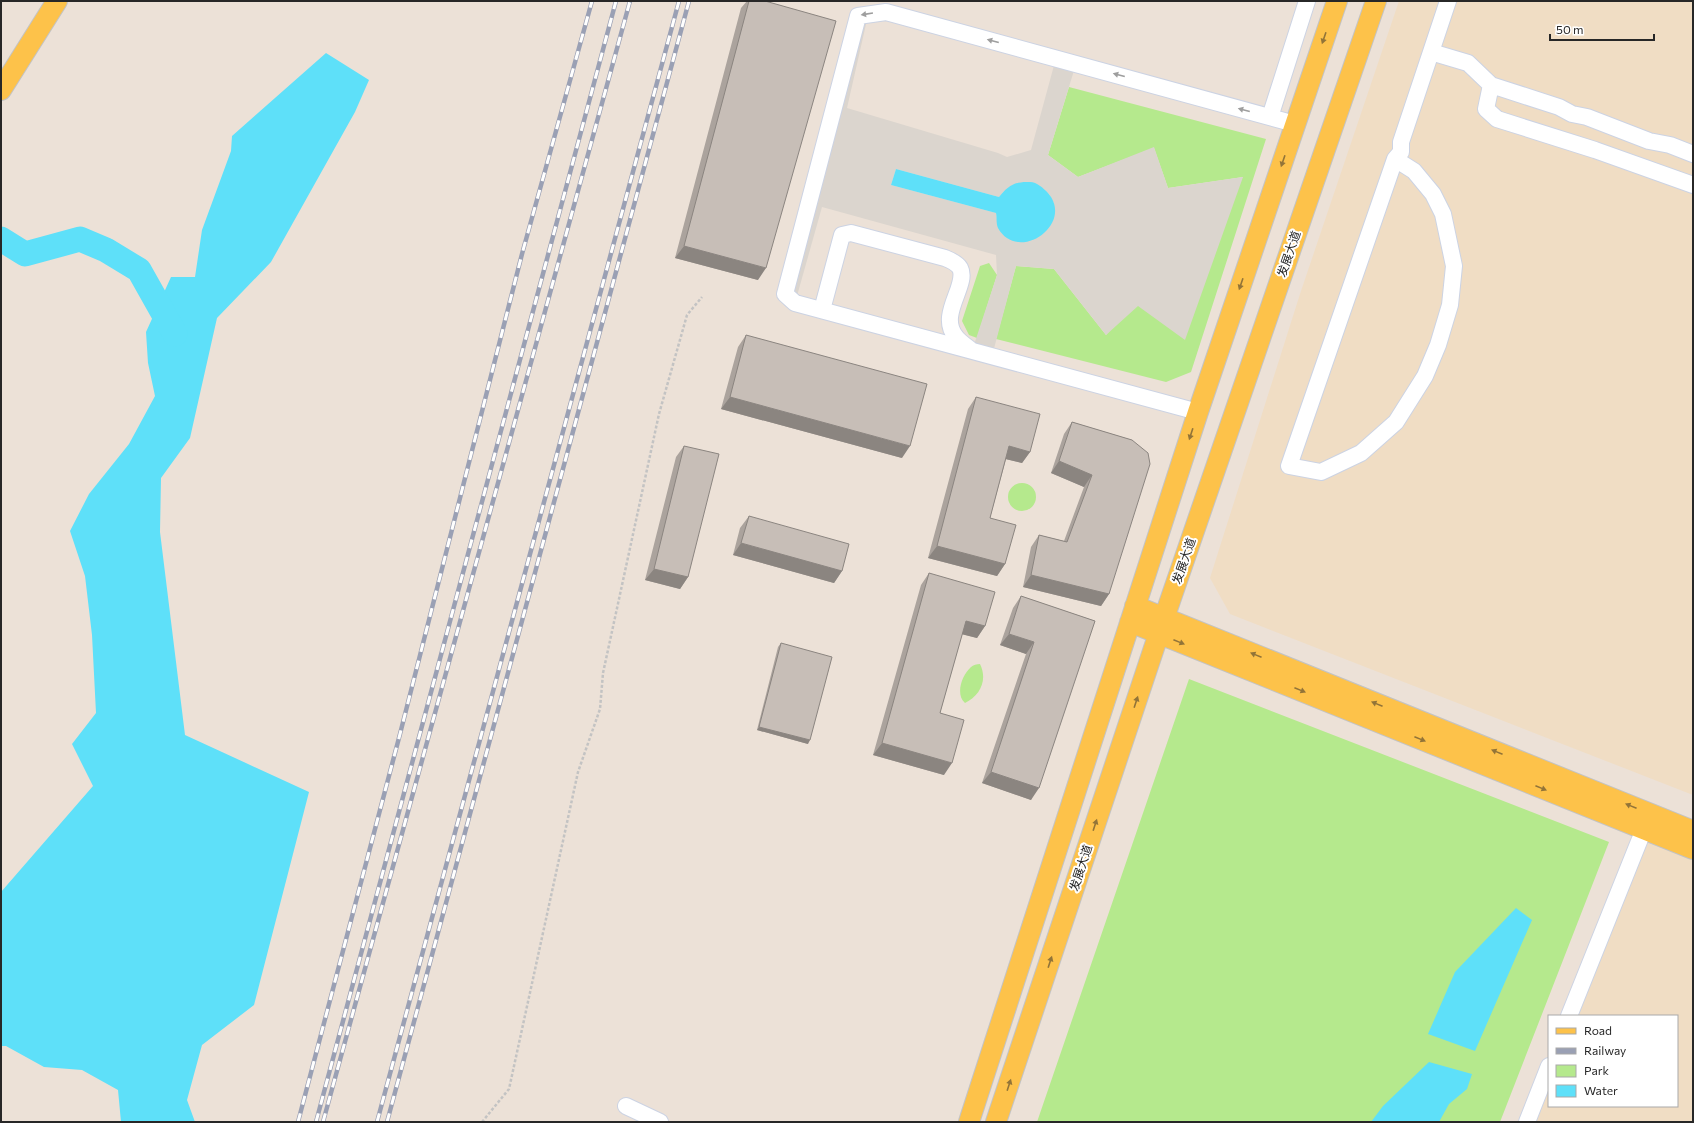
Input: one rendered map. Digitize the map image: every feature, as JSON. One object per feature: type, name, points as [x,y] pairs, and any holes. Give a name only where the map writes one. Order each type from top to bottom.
[{"type":"main road","points":[[1,90],[57,1]]},
{"type":"main road","points":[[969,1122],[1198,412],[1337,1]]},
{"type":"main road","name":"发展大道","points":[[996,1122],[1161,626],[1376,1]]},
{"type":"main road","points":[[1133,614],[1647,821],[1693,849]]},
{"type":"main road","points":[[1647,821],[1693,831]]},
{"type":"street","points":[[1270,117],[1307,1]]},
{"type":"street","points":[[1395,159],[1414,171],[1433,194],[1443,214],[1454,266],[1450,305],[1438,345],[1425,376],[1396,422],[1361,453],[1321,472],[1289,466],[1395,159],[1401,152],[1401,142],[1448,1]]},
{"type":"street","points":[[1198,412],[795,303],[785,294],[858,16],[886,12],[1295,124]]},
{"type":"street","points":[[1432,52],[1468,63],[1491,85],[1559,107],[1572,114],[1587,116],[1650,141],[1670,145],[1693,154]]},
{"type":"street","points":[[1491,85],[1486,109],[1497,119],[1595,150],[1693,184]]},
{"type":"street","points":[[822,310],[842,235],[851,233],[937,256],[955,263],[960,269],[961,278],[950,315],[951,327],[956,337],[972,351]]},
{"type":"street","points":[[1569,1015],[1647,821]]},
{"type":"street","points":[[1527,1122],[1548,1069]]},
{"type":"street","points":[[626,1106],[660,1122]]},
{"type":"path","points":[[482,1122],[509,1089],[578,772],[600,709],[603,673],[659,414],[687,315],[702,297]]},
{"type":"shaded area","points":[[1399,1],[1693,1],[1693,795],[1230,614],[1210,578],[1300,294]]},
{"type":"shaded area","points":[[858,16],[867,20],[847,108],[1007,157],[1031,150],[1056,58],[1076,64],[1048,155],[1078,177],[1154,147],[1168,188],[1243,177],[1185,340],[1138,306],[1106,335],[1054,269],[1016,266],[992,356],[972,351],[997,275],[996,255],[822,207],[795,303],[785,294]],"holes":[[[896,169],[999,197],[1004,191],[1041,187],[1049,194],[1054,203],[998,227],[996,213],[891,185]]]},
{"type":"shaded area","points":[[1652,830],[1693,847],[1693,1122],[1533,1122],[1548,1086],[1548,1107],[1678,1107],[1678,1015],[1576,1015]]},
{"type":"green space","points":[[1069,87],[1266,139],[1191,372],[1166,382],[996,339],[1016,266],[1054,269],[1106,335],[1243,177],[1168,188],[1154,148],[1078,177],[1048,155]]},
{"type":"green space","points":[[989,263],[997,275],[977,338],[969,335],[962,321],[980,266]]},
{"type":"green space","points":[[1022,483],[1032,487],[1036,497],[1032,507],[1022,511],[1012,507],[1008,497],[1012,487]]},
{"type":"green space","points":[[980,664],[983,682],[975,696],[965,703],[960,695],[961,685],[968,670],[975,665]]},
{"type":"green space","points":[[1189,679],[1609,842],[1500,1122],[1037,1122]]},
{"type":"water","points":[[326,53],[369,80],[355,112],[271,262],[217,318],[190,438],[161,478],[160,532],[185,735],[309,792],[254,1005],[202,1045],[187,1100],[195,1122],[121,1122],[118,1090],[82,1070],[44,1067],[6,1046],[1,1046],[1,892],[93,786],[72,744],[96,713],[92,635],[85,576],[70,531],[89,494],[129,444],[155,396],[148,363],[146,332],[171,277],[195,277],[202,230],[231,151],[232,136]]},
{"type":"water","points":[[896,169],[999,197],[1016,183],[1033,182],[1048,193],[1054,205],[1054,217],[1049,227],[1041,236],[1030,241],[1018,242],[1007,238],[998,228],[996,213],[891,185]]},
{"type":"water","points":[[1516,908],[1532,920],[1475,1051],[1428,1034],[1455,972]]},
{"type":"water","points":[[1429,1062],[1472,1074],[1467,1089],[1449,1104],[1439,1122],[1371,1122],[1383,1106]]},
{"type":"building","points":[[749,1],[765,1],[836,21],[766,268],[684,246]]},
{"type":"building","points":[[746,335],[927,384],[910,446],[730,397]]},
{"type":"building","points":[[976,397],[1040,414],[1030,452],[1009,446],[990,518],[1016,525],[1005,564],[937,546]]},
{"type":"building","points":[[1072,422],[1132,440],[1148,453],[1150,464],[1109,594],[1031,575],[1039,535],[1067,542],[1092,475],[1059,461]]},
{"type":"building","points":[[684,446],[719,454],[688,577],[654,569]]},
{"type":"building","points":[[749,516],[849,544],[842,571],[741,543]]},
{"type":"building","points":[[929,573],[995,592],[985,626],[966,621],[940,713],[964,720],[952,763],[882,743]]},
{"type":"building","points":[[1021,596],[1095,621],[1039,788],[991,772],[1034,642],[1009,634]]},
{"type":"building","points":[[781,643],[832,657],[810,740],[759,727]]},
{"type":"waterway","points":[[1,239],[25,254],[80,239],[106,250],[139,270],[175,334]]},
{"type":"railway","points":[[298,1122],[400,734],[522,254],[592,1]]},
{"type":"railway","points":[[316,1122],[616,1]]},
{"type":"railway","points":[[323,1122],[630,1]]},
{"type":"railway","points":[[377,1122],[679,1]]},
{"type":"railway","points":[[387,1122],[689,1]]}]
